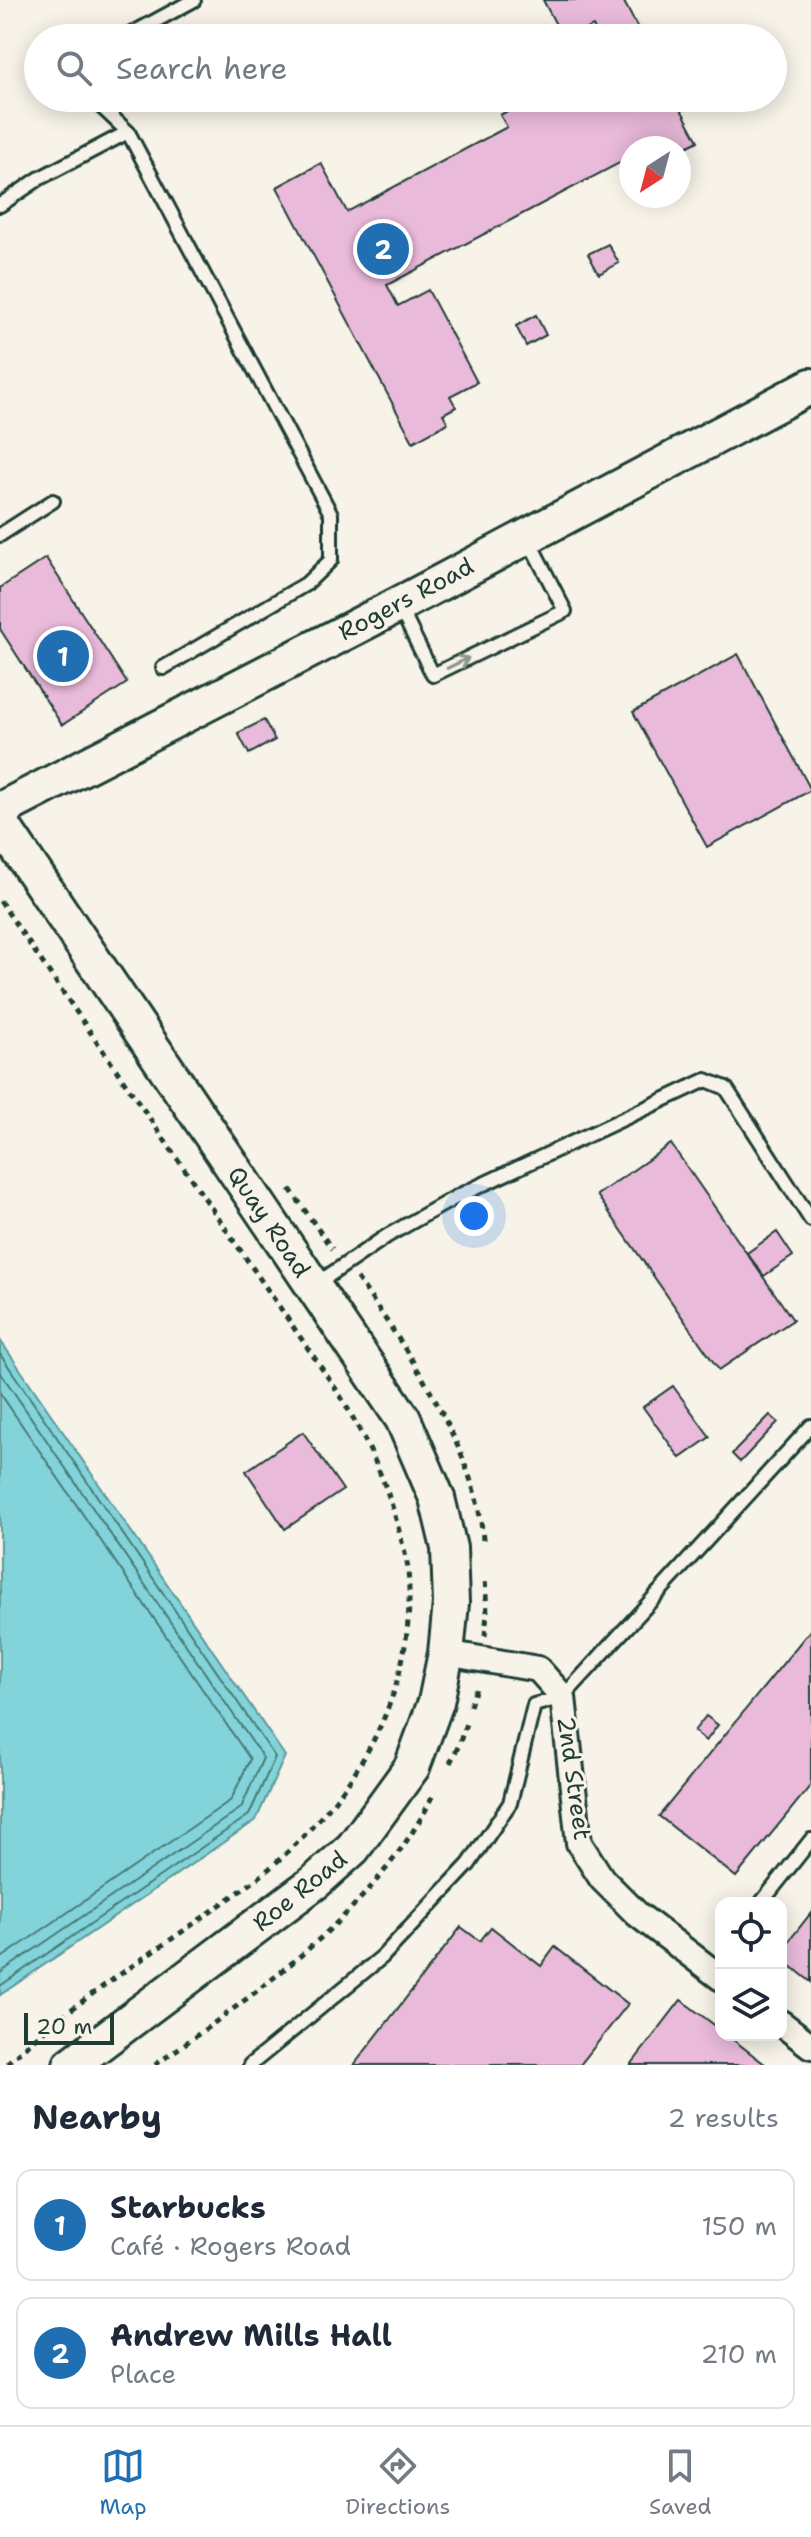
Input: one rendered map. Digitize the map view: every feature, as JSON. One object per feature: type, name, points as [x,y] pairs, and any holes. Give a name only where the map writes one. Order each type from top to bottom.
[{"type":"main road","name":"Rogers Road","points":[[0,810],[398,605],[811,386]]},
{"type":"main road","name":"Quay Road","points":[[0,822],[403,1419],[437,1498],[449,1548],[451,1603],[446,1653]]},
{"type":"main road","name":"Roe Road","points":[[71,2065],[253,1930],[353,1848],[412,1767],[436,1702],[446,1653]]},
{"type":"street","name":"2nd Street","points":[[446,1653],[538,1669],[563,1697],[579,1843],[602,1879],[637,1914],[715,1970]]},
{"type":"street","points":[[787,2028],[811,2046]]},
{"type":"lane","points":[[150,24],[194,0]]},
{"type":"lane","points":[[107,112],[128,132],[331,514],[331,560],[306,584],[163,668]]},
{"type":"lane","points":[[0,205],[40,178],[128,132]]},
{"type":"lane","points":[[0,535],[53,501]]},
{"type":"lane","points":[[398,605],[433,675],[565,611],[527,536]]},
{"type":"lane","points":[[312,1286],[458,1196],[706,1080],[726,1088],[811,1220]]},
{"type":"lane","points":[[250,2065],[382,1957],[469,1864],[510,1803],[534,1705],[563,1697],[811,1426]]},
{"type":"lane","points":[[766,1897],[811,1840]]},
{"type":"path","points":[[0,901],[338,1392],[366,1439],[393,1504],[408,1569],[406,1651],[378,1734],[347,1787],[304,1835],[262,1875],[47,2028],[5,2065]]},
{"type":"path","points":[[290,1189],[358,1279],[452,1433],[472,1486],[483,1546]]},
{"type":"path","points":[[447,1770],[459,1745],[483,1659],[487,1613],[485,1573]]},
{"type":"path","points":[[155,2065],[264,1988],[371,1887],[421,1821],[440,1783]]},
{"type":"water","points":[[0,1340],[285,1756],[256,1820],[0,1995]]},
{"type":"building","points":[[543,0],[623,0],[636,24],[556,24]]},
{"type":"building","points":[[506,112],[682,112],[698,141],[691,145],[691,136],[619,136],[619,163],[387,285],[398,306],[428,290],[477,382],[450,396],[456,407],[443,414],[448,423],[413,442],[277,187],[321,163],[347,212],[507,127],[500,115]]},
{"type":"building","points":[[608,244],[619,263],[599,274],[588,254]]},
{"type":"building","points":[[536,315],[546,335],[526,346],[516,326]]},
{"type":"building","points":[[46,558],[127,683],[62,725],[0,629],[0,588]]},
{"type":"building","points":[[738,654],[811,790],[707,847],[633,712]]},
{"type":"building","points":[[264,720],[275,740],[249,754],[238,733]]},
{"type":"building","points":[[671,1144],[793,1320],[719,1370],[597,1195]]},
{"type":"building","points":[[777,1232],[793,1256],[764,1276],[747,1253]]},
{"type":"building","points":[[673,1386],[710,1437],[680,1458],[643,1407]]},
{"type":"building","points":[[770,1415],[778,1422],[740,1462],[732,1454]]},
{"type":"building","points":[[303,1432],[343,1490],[285,1529],[246,1471]]},
{"type":"building","points":[[811,1629],[811,1785],[736,1877],[659,1816]]},
{"type":"building","points":[[706,1716],[718,1725],[706,1741],[694,1731]]},
{"type":"building","points":[[811,1913],[811,1982],[787,1963],[787,1943]]},
{"type":"building","points":[[461,1927],[480,1941],[491,1927],[541,1966],[555,1947],[628,2004],[580,2065],[354,2065]]},
{"type":"building","points":[[681,2000],[715,2026],[715,2041],[735,2041],[766,2065],[631,2065]]},
{"type":"place","name":"Andrew Mills Hall","points":[[383,249]]},
{"type":"place","name":"Starbucks","points":[[63,656]]}]
